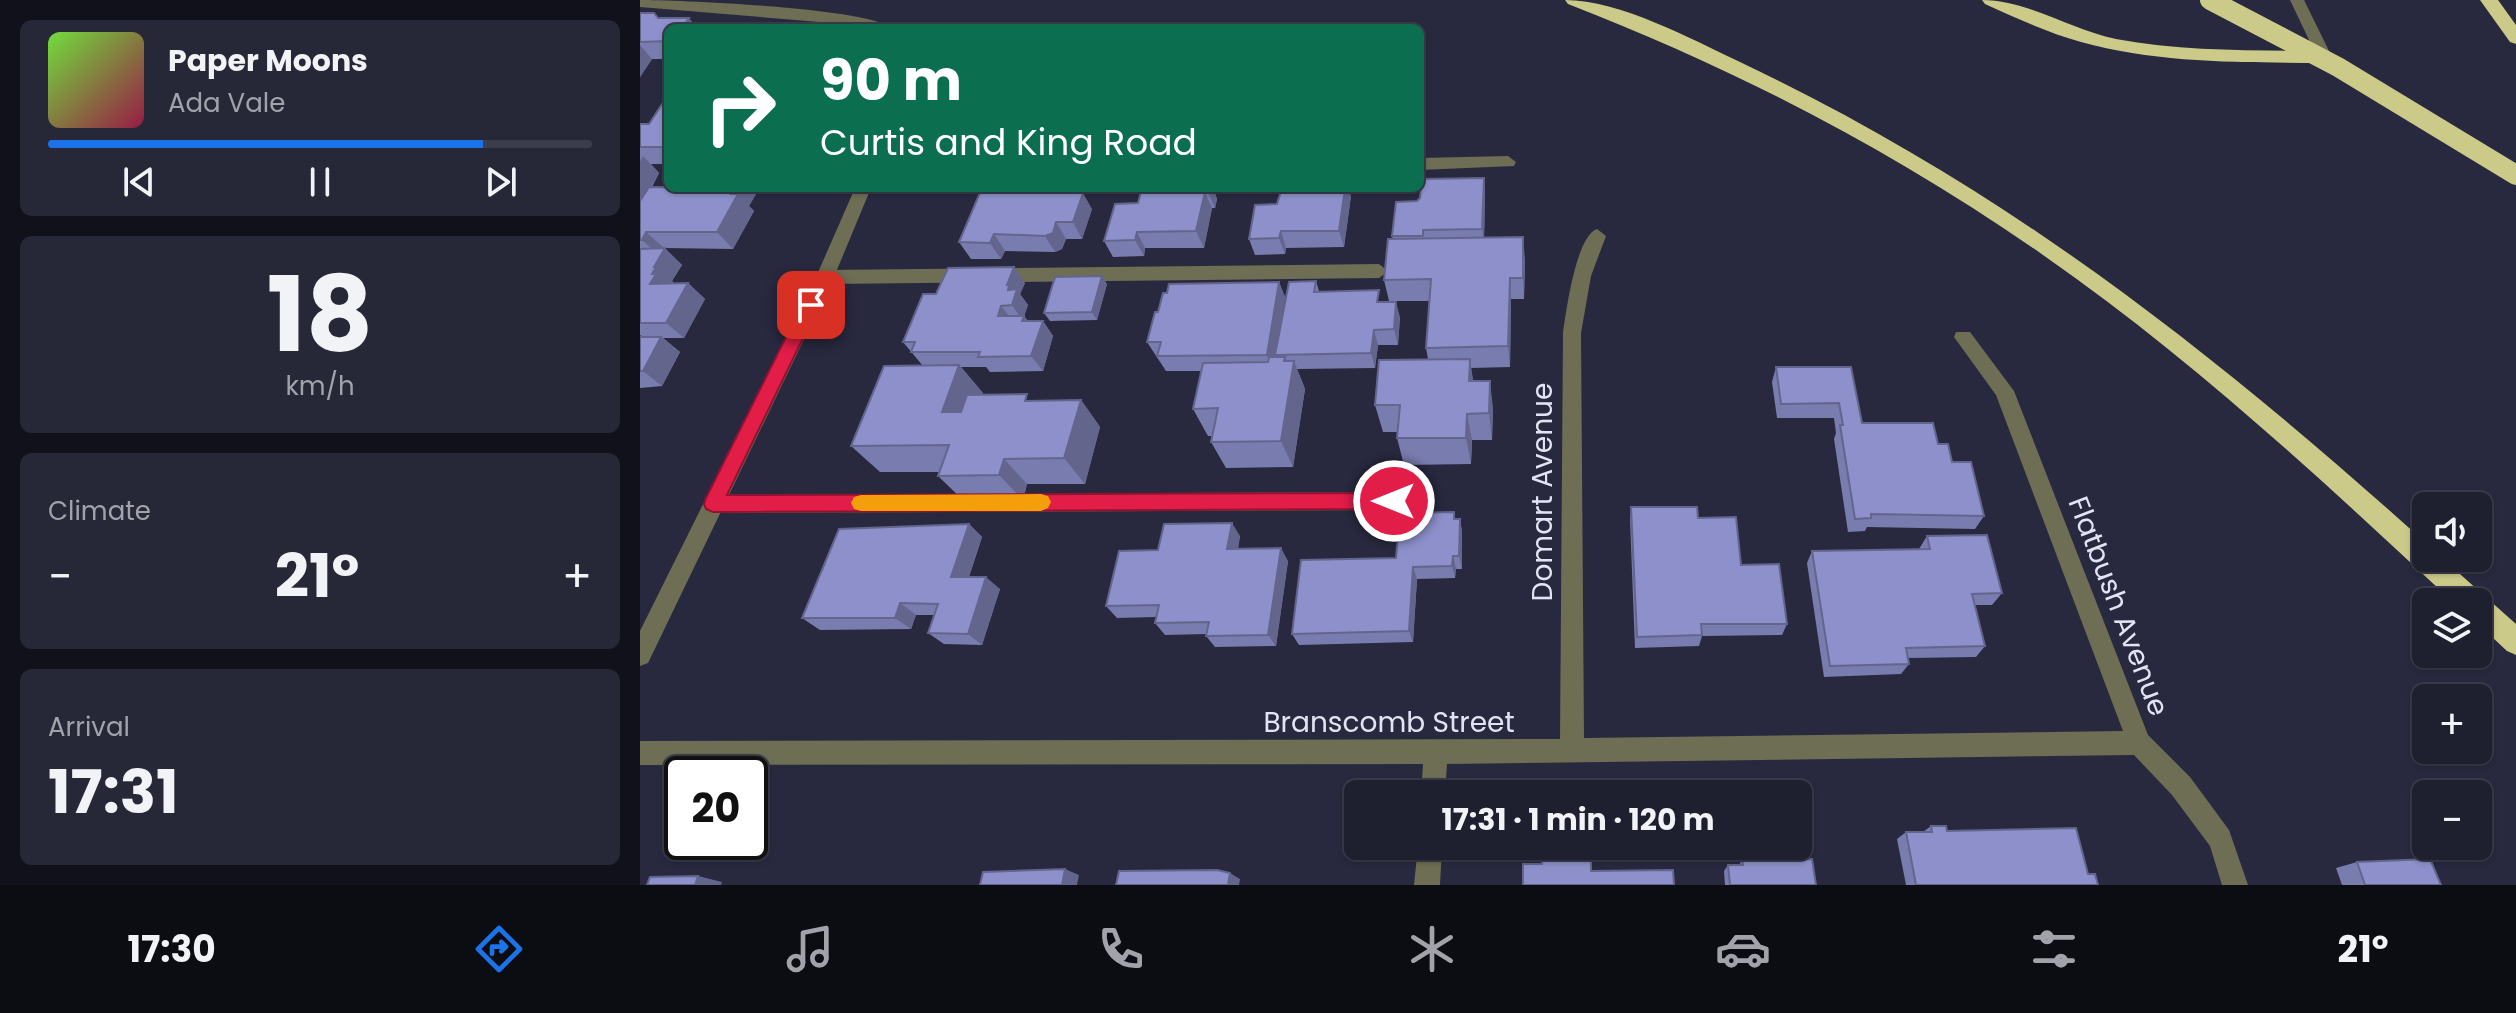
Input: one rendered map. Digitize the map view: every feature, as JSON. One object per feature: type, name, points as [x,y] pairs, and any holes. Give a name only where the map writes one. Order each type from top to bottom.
[{"type":"highway","points":[[1574,0],[1653,29],[1794,94],[1949,182],[2114,295],[2315,458],[2457,588]]},
{"type":"highway","points":[[1991,0],[2073,34],[2143,50],[2324,57]]},
{"type":"highway","points":[[2210,0],[2338,67],[2516,175]]},
{"type":"highway","points":[[2489,0],[2516,38]]},
{"type":"highway","points":[[2492,620],[2516,642]]},
{"type":"street","points":[[2297,0],[2324,57]]},
{"type":"street","points":[[640,2],[801,14],[870,24]]},
{"type":"street","points":[[1424,164],[1508,162]]},
{"type":"street","points":[[640,655],[825,277],[861,192]]},
{"type":"street","name":"Domart Avenue","points":[[1572,751],[1572,333],[1582,276],[1597,236]]},
{"type":"street","points":[[825,277],[1379,271]]},
{"type":"street","name":"Flatbush Avenue","points":[[1963,337],[2004,391],[2139,743],[2181,786],[2220,839],[2235,885]]},
{"type":"street","points":[[713,504],[1394,501]]},
{"type":"street","name":"Branscomb Street","points":[[640,753],[1436,752],[2139,743]]},
{"type":"street","points":[[1434,780],[1436,752]]},
{"type":"street","points":[[1427,885],[1429,860]]},
{"type":"building","points":[[640,13],[654,13],[658,18],[689,18],[685,24],[664,24],[664,41],[640,42]]},
{"type":"building","points":[[730,23],[787,23],[786,24]]},
{"type":"building","points":[[664,101],[664,147],[640,147],[640,124],[649,124]]},
{"type":"building","points":[[1484,178],[1482,229],[1423,230],[1423,236],[1392,236],[1396,202],[1417,201],[1421,192],[1424,192],[1424,179]]},
{"type":"building","points":[[649,187],[664,187],[664,192],[738,194],[717,232],[646,232],[642,240],[640,201]]},
{"type":"building","points":[[980,192],[1083,193],[1073,222],[1056,222],[1053,233],[1045,236],[994,234],[990,243],[959,242]]},
{"type":"building","points":[[1141,192],[1205,192],[1196,231],[1137,232],[1135,240],[1104,241],[1115,204],[1138,203]]},
{"type":"building","points":[[1281,192],[1344,192],[1339,231],[1281,231],[1279,238],[1249,239],[1255,205],[1277,204]]},
{"type":"building","points":[[1523,237],[1523,278],[1510,278],[1508,346],[1426,348],[1431,279],[1384,280],[1388,239]]},
{"type":"building","points":[[665,248],[654,267],[652,274],[656,274],[650,284],[688,283],[666,323],[640,323],[640,249]]},
{"type":"building","points":[[1014,267],[1007,285],[1008,290],[1017,289],[1012,305],[1001,306],[998,316],[1024,316],[1022,321],[1043,321],[1031,356],[978,357],[980,352],[911,352],[915,342],[903,342],[923,294],[936,294],[948,268]]},
{"type":"building","points":[[1102,276],[1092,312],[1044,313],[1055,277]]},
{"type":"building","points":[[1316,281],[1314,292],[1379,290],[1377,302],[1396,302],[1394,329],[1374,330],[1371,353],[1275,355],[1289,282]]},
{"type":"building","points":[[1279,282],[1267,355],[1157,356],[1161,342],[1147,342],[1155,312],[1158,312],[1169,284]]},
{"type":"building","points":[[640,337],[661,337],[643,371],[640,371]]},
{"type":"building","points":[[1269,357],[1285,357],[1284,361],[1294,361],[1281,441],[1211,442],[1218,408],[1193,409],[1203,363],[1268,362]]},
{"type":"building","points":[[1470,359],[1469,381],[1490,381],[1489,413],[1467,414],[1466,438],[1397,438],[1400,405],[1375,405],[1379,360]]},
{"type":"building","points":[[959,365],[942,412],[961,412],[967,395],[1027,394],[1025,401],[1081,400],[1064,458],[1004,459],[999,475],[938,476],[949,445],[851,446],[884,366]]},
{"type":"building","points":[[1776,367],[1851,367],[1862,423],[1933,423],[1938,444],[1948,444],[1952,462],[1971,462],[1984,516],[1871,514],[1871,518],[1855,519],[1839,403],[1781,404]]},
{"type":"building","points":[[1631,507],[1697,507],[1698,518],[1736,517],[1741,565],[1779,564],[1787,624],[1701,624],[1702,635],[1637,637]]},
{"type":"building","points":[[1454,512],[1454,519],[1460,519],[1459,556],[1453,556],[1452,566],[1413,567],[1409,631],[1292,634],[1301,560],[1396,558],[1400,513]]},
{"type":"building","points":[[1232,523],[1227,549],[1281,548],[1268,635],[1206,636],[1209,622],[1155,623],[1159,605],[1106,606],[1119,551],[1158,550],[1164,524]]},
{"type":"building","points":[[969,524],[951,577],[986,577],[968,634],[928,633],[938,604],[900,603],[895,618],[802,618],[839,529]]},
{"type":"building","points":[[1987,535],[2002,593],[1972,594],[1985,646],[1906,648],[1909,664],[1830,666],[1812,551],[1930,549],[1927,536]]},
{"type":"building","points":[[1931,826],[1946,826],[1947,831],[2076,828],[2088,874],[2095,874],[2098,885],[1916,885],[1906,832],[1932,832]]},
{"type":"building","points":[[1812,859],[1816,885],[1730,885],[1728,865],[1743,865],[1742,860]]},
{"type":"building","points":[[1542,860],[1591,860],[1591,871],[1673,870],[1674,885],[1523,885],[1523,864],[1542,864]]},
{"type":"building","points":[[2430,860],[2441,885],[2365,885],[2357,862]]},
{"type":"building","points":[[1065,869],[1062,885],[980,885],[983,872]]},
{"type":"building","points":[[1217,870],[1230,873],[1228,885],[1116,885],[1119,871]]},
{"type":"building","points":[[698,876],[695,885],[647,885],[650,877]]},
{"type":"slow traffic","points":[[861,503],[1041,502]]},
{"type":"route","points":[[811,305],[713,504],[1394,501]]}]
